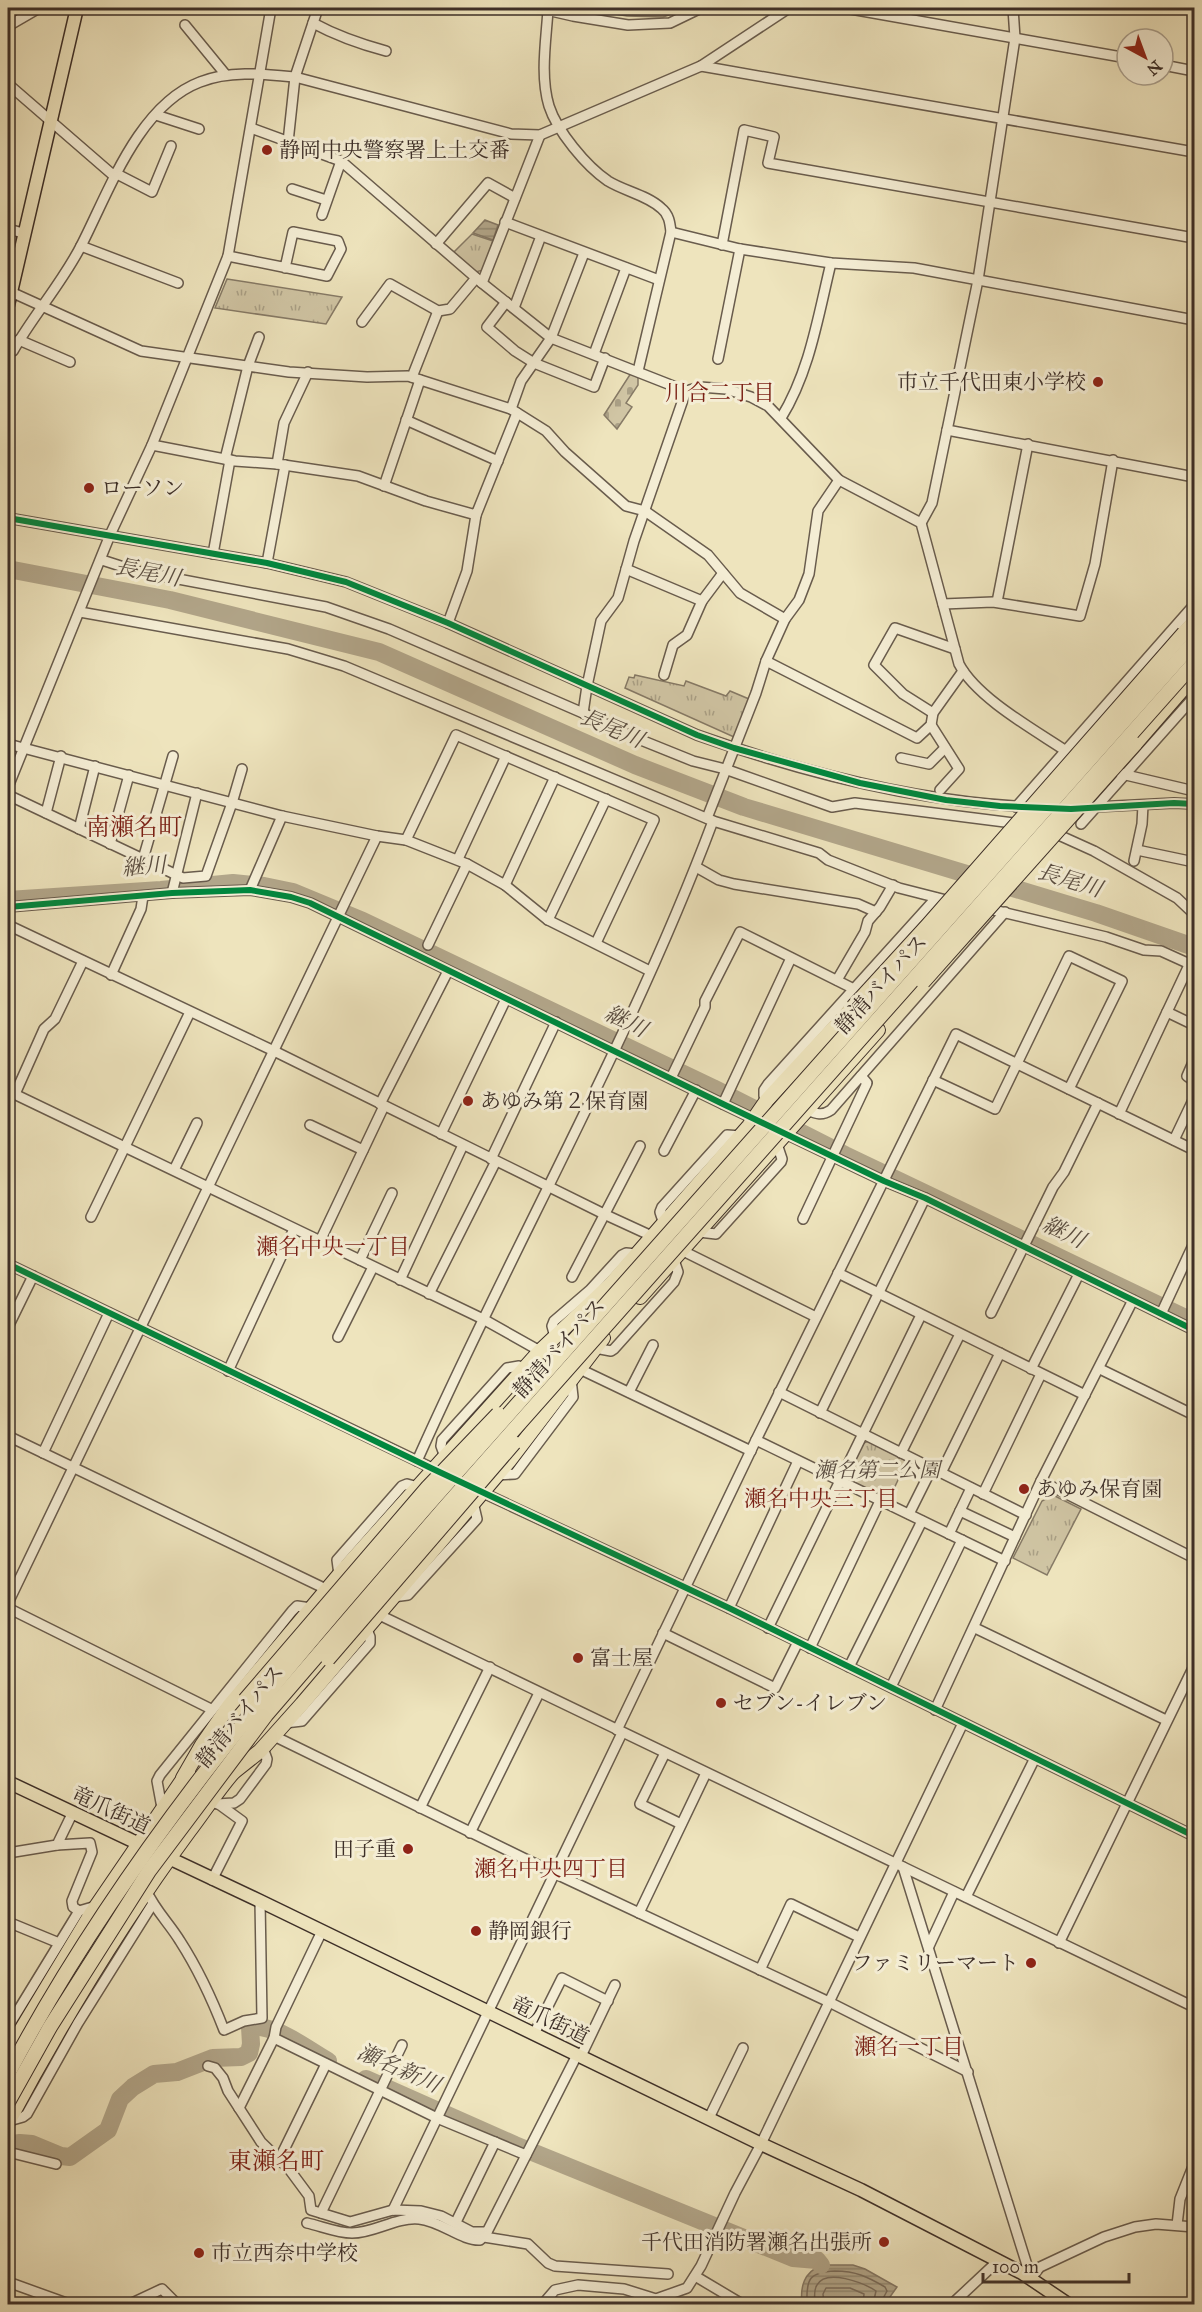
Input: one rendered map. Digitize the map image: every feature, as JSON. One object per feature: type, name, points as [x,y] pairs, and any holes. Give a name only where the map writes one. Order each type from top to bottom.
[{"type":"highway","points":[[183,1778],[216,1722],[310,1608],[433,1469],[526,1368],[544,1353],[555,1336],[610,1285],[741,1136],[767,1100],[1189,638],[1194,622]]},
{"type":"highway","name":"静清バイパス","points":[[8,2074],[38,2019],[99,1920],[170,1816],[325,1622],[638,1269],[1189,638]]},
{"type":"highway","name":"静清バイパス","points":[[8,2102],[111,1928],[149,1871],[223,1770],[297,1678],[446,1506],[593,1346],[1194,663]]},
{"type":"highway","points":[[8,2122],[58,2031],[146,1890],[215,1804],[231,1774],[506,1454],[593,1346],[954,949],[1194,676]]},
{"type":"highway","points":[[8,2052],[96,1906],[138,1843],[183,1778],[245,1700],[428,1487],[638,1269]]},
{"type":"highway","points":[[231,1774],[274,1736],[478,1497],[571,1379],[593,1346]]},
{"type":"main road","points":[[8,305],[77,8]]},
{"type":"main road","name":"竜爪街道","points":[[8,1782],[861,2190],[999,2260],[1031,2278],[1068,2304]]},
{"type":"street","points":[[8,26],[39,8]]},
{"type":"street","points":[[8,787],[110,535],[152,445],[228,256],[272,8]]},
{"type":"street","points":[[288,142],[295,77],[318,8]]},
{"type":"street","points":[[638,371],[671,232],[670,219],[662,208],[609,181],[594,169],[559,128],[544,85],[543,9],[628,25],[670,23],[701,8]]},
{"type":"street","points":[[13,351],[81,246],[114,174],[156,115],[177,94],[201,81],[226,75],[260,74],[295,77],[511,134],[540,135],[701,66],[789,8]]},
{"type":"street","points":[[845,8],[1115,56]]},
{"type":"street","points":[[1013,8],[1015,38],[978,280],[932,503],[921,523],[955,649],[963,671],[982,693],[1066,751],[1126,775],[1194,791]]},
{"type":"street","points":[[313,23],[365,47],[386,51]]},
{"type":"street","points":[[185,25],[226,75]]},
{"type":"street","points":[[701,66],[1194,152]]},
{"type":"street","points":[[1175,67],[1194,71]]},
{"type":"street","points":[[8,85],[114,174],[152,192],[171,146]]},
{"type":"street","points":[[156,115],[199,129]]},
{"type":"street","points":[[251,128],[341,161],[479,281],[551,338],[686,391],[700,387],[726,389],[751,397],[768,406],[781,418],[839,480],[921,523]]},
{"type":"street","points":[[722,245],[744,130],[774,137],[768,164],[1194,238]]},
{"type":"street","points":[[362,322],[390,284],[438,311],[450,309],[479,281],[540,135]]},
{"type":"street","points":[[322,215],[341,161]]},
{"type":"street","points":[[436,244],[488,183],[515,198]]},
{"type":"street","points":[[292,189],[326,200]]},
{"type":"street","points":[[505,222],[659,280]]},
{"type":"street","points":[[8,229],[23,233]]},
{"type":"street","points":[[228,256],[285,268],[327,276],[341,249],[338,241],[293,232],[285,268]]},
{"type":"street","points":[[671,232],[740,249],[831,263],[914,268],[1194,320]]},
{"type":"street","points":[[541,236],[510,305],[487,327],[515,351],[534,363],[594,387],[605,358]]},
{"type":"street","points":[[81,246],[178,283]]},
{"type":"street","points":[[718,358],[740,249]]},
{"type":"street","points":[[448,623],[467,571],[476,514],[498,461],[521,381],[551,338],[584,253]]},
{"type":"street","points":[[781,418],[795,395],[805,371],[831,263]]},
{"type":"street","points":[[594,354],[626,268]]},
{"type":"street","points":[[10,292],[141,351],[290,372],[416,378],[514,411],[546,431],[565,452],[626,506],[645,511],[708,555],[740,593],[785,619]]},
{"type":"street","points":[[384,486],[438,311]]},
{"type":"street","points":[[213,554],[228,460],[248,366],[259,337]]},
{"type":"street","points":[[19,340],[70,362]]},
{"type":"street","points":[[267,563],[285,423],[308,372]]},
{"type":"street","points":[[583,713],[601,621],[618,598],[633,541],[686,391]]},
{"type":"street","points":[[406,420],[498,461]]},
{"type":"street","points":[[947,430],[1194,477]]},
{"type":"street","points":[[997,603],[1028,444]]},
{"type":"street","points":[[152,445],[228,460],[281,464],[358,476],[426,501],[476,514]]},
{"type":"street","points":[[943,604],[997,603],[1080,616],[1095,564],[1113,460]]},
{"type":"street","points":[[417,1461],[613,1050],[696,867],[724,770],[756,693],[766,661],[785,619],[799,600],[809,574],[818,511],[839,480]]},
{"type":"street","points":[[8,518],[267,563],[346,582],[448,623],[697,735],[734,748],[860,783],[946,800],[1016,807],[1194,804]]},
{"type":"street","points":[[100,563],[326,607],[389,629],[674,754],[832,807],[855,803],[1039,827],[1068,837],[1094,851],[1177,898],[1194,914]]},
{"type":"street","points":[[626,568],[702,601]]},
{"type":"street","points":[[664,675],[673,645],[687,635],[702,601],[723,573]]},
{"type":"street","points":[[1016,807],[1194,604]]},
{"type":"street","points":[[81,610],[288,649],[344,666],[709,818],[819,853],[828,860],[893,885],[936,898],[1106,937],[1144,950],[1161,951],[1192,964],[1119,1113]]},
{"type":"street","points":[[933,714],[903,694],[874,665],[895,628],[955,649]]},
{"type":"street","points":[[766,661],[917,738],[931,725],[933,714],[963,671]]},
{"type":"street","points":[[1081,824],[1194,697]]},
{"type":"street","points":[[931,725],[959,769],[939,790]]},
{"type":"street","points":[[406,840],[456,735],[654,820],[596,943]]},
{"type":"street","points":[[8,744],[24,746],[282,816],[406,840],[463,862],[504,885],[548,920],[650,971]]},
{"type":"street","points":[[901,758],[929,764],[945,748]]},
{"type":"street","points":[[46,813],[61,756]]},
{"type":"street","points":[[143,860],[163,784],[173,756]]},
{"type":"street","points":[[428,945],[506,756]]},
{"type":"street","points":[[79,829],[95,766]]},
{"type":"street","points":[[8,795],[183,879],[206,876],[242,769]]},
{"type":"street","points":[[110,844],[129,775]]},
{"type":"street","points":[[504,885],[555,777]]},
{"type":"street","points":[[172,893],[197,793]]},
{"type":"street","points":[[548,920],[606,799]]},
{"type":"street","points":[[1134,861],[1142,824],[1143,805]]},
{"type":"street","points":[[250,890],[282,816]]},
{"type":"street","points":[[8,1604],[377,836]]},
{"type":"street","points":[[1137,850],[1194,862]]},
{"type":"street","points":[[696,867],[719,880],[734,884],[858,904],[876,912]]},
{"type":"street","points":[[837,980],[865,933],[868,921],[893,885]]},
{"type":"street","points":[[8,907],[172,893],[250,890],[291,897],[339,917],[755,1118],[782,1139],[834,1156],[925,1198],[1194,1330]]},
{"type":"street","points":[[111,975],[141,909],[143,896]]},
{"type":"street","points":[[767,1100],[764,1090],[936,898]]},
{"type":"street","points":[[807,1110],[825,1114],[1005,912]]},
{"type":"street","points":[[8,925],[274,1051],[653,1236],[678,1255],[816,1317]]},
{"type":"street","points":[[671,1078],[705,1007],[705,1001],[740,932],[854,989]]},
{"type":"street","points":[[933,1080],[995,1109],[1069,956],[1122,981],[1069,1089]]},
{"type":"street","points":[[723,1104],[791,958]]},
{"type":"street","points":[[83,961],[55,1019],[45,1029],[11,1093],[483,1319],[544,1353]]},
{"type":"street","points":[[320,1242],[382,1105],[448,970]]},
{"type":"street","points":[[441,1134],[506,999]]},
{"type":"street","points":[[92,1217],[190,1012]]},
{"type":"street","points":[[1167,1012],[1194,1025]]},
{"type":"street","points":[[429,1293],[494,1160],[556,1022]]},
{"type":"street","points":[[393,2210],[554,1873],[663,1633],[956,1034],[1194,1150]]},
{"type":"street","points":[[1194,1060],[1187,1076],[1194,1080]]},
{"type":"street","points":[[803,1219],[867,1083],[861,1076]]},
{"type":"street","points":[[664,1151],[696,1090]]},
{"type":"street","points":[[1174,1140],[1194,1098]]},
{"type":"street","points":[[992,1313],[1053,1187],[1064,1172],[1098,1103]]},
{"type":"street","points":[[174,1170],[197,1123]]},
{"type":"street","points":[[310,1125],[363,1150]]},
{"type":"street","points":[[400,1280],[464,1145]]},
{"type":"street","points":[[572,1277],[640,1146]]},
{"type":"street","points":[[360,1260],[392,1193]]},
{"type":"street","points":[[820,1413],[925,1198]]},
{"type":"street","points":[[228,1371],[294,1229]]},
{"type":"street","points":[[1161,1314],[1194,1243]]},
{"type":"street","points":[[8,1264],[417,1461],[478,1497],[729,1608],[1194,1836]]},
{"type":"street","points":[[338,1337],[373,1267]]},
{"type":"street","points":[[838,1274],[1085,1395]]},
{"type":"street","points":[[1031,1369],[1079,1274]]},
{"type":"street","points":[[8,1327],[33,1276]]},
{"type":"street","points":[[935,1710],[975,1628],[1041,1481],[1100,1369],[1133,1300]]},
{"type":"street","points":[[43,1453],[109,1313]]},
{"type":"street","points":[[768,1628],[921,1315]]},
{"type":"street","points":[[901,1454],[960,1334]]},
{"type":"street","points":[[629,1392],[653,1345]]},
{"type":"street","points":[[941,1473],[1000,1353]]},
{"type":"street","points":[[1100,1369],[1194,1415]]},
{"type":"street","points":[[586,1372],[751,1451]]},
{"type":"street","points":[[983,1494],[1041,1374]]},
{"type":"street","points":[[779,1392],[1026,1515]]},
{"type":"street","points":[[8,1436],[1194,2007]]},
{"type":"street","points":[[756,1440],[1005,1561]]},
{"type":"street","points":[[729,1608],[798,1461]]},
{"type":"street","points":[[909,1514],[932,1468]]},
{"type":"street","points":[[1041,1481],[1194,1558]]},
{"type":"street","points":[[949,1534],[971,1488]]},
{"type":"street","points":[[810,1648],[880,1501]]},
{"type":"street","points":[[960,1511],[1016,1538]]},
{"type":"street","points":[[849,1667],[922,1521]]},
{"type":"street","points":[[891,1688],[962,1540]]},
{"type":"street","points":[[162,1808],[157,1781],[160,1775],[292,1611],[297,1606],[310,1608]]},
{"type":"street","points":[[8,1608],[212,1709]]},
{"type":"street","points":[[975,1628],[1167,1720]]},
{"type":"street","points":[[663,1633],[775,1688],[798,1642]]},
{"type":"street","points":[[1059,1943],[1194,1666]]},
{"type":"street","points":[[420,1808],[490,1667]]},
{"type":"street","points":[[470,1833],[539,1693]]},
{"type":"street","points":[[543,2304],[555,2290],[578,2285],[624,2289],[656,2299],[687,2288],[761,2144],[859,1937],[899,1865],[963,1723]]},
{"type":"street","points":[[274,1736],[470,1833],[829,2002],[968,2072]]},
{"type":"street","points":[[215,1804],[234,1803],[240,1799],[266,1764],[267,1759],[263,1748]]},
{"type":"street","points":[[666,1754],[640,1804],[681,1824]]},
{"type":"street","points":[[966,1897],[1035,1758]]},
{"type":"street","points":[[639,1913],[706,1773]]},
{"type":"street","points":[[212,1880],[242,1821],[215,1804]]},
{"type":"street","points":[[57,1845],[72,1814]]},
{"type":"street","points":[[8,1853],[57,1845],[90,1843],[93,1847],[92,1852],[72,1901],[73,1907],[79,1911]]},
{"type":"street","points":[[899,1865],[929,1946],[1031,2278]]},
{"type":"street","points":[[146,1890],[152,1905],[179,1938],[200,1973],[225,2030],[244,2021],[262,2018],[260,1901]]},
{"type":"street","points":[[929,1946],[954,1892]]},
{"type":"street","points":[[760,1970],[791,1904],[859,1937]]},
{"type":"street","points":[[8,2122],[27,2114],[78,2023],[152,1905]]},
{"type":"street","points":[[8,2027],[79,1911],[96,1906]]},
{"type":"street","points":[[8,1922],[59,1943]]},
{"type":"street","points":[[239,2108],[322,1931]]},
{"type":"street","points":[[534,2034],[562,1978],[608,2001]]},
{"type":"street","points":[[307,2223],[351,2233],[397,2221],[419,2219],[445,2226],[474,2240],[486,2235],[615,1985]]},
{"type":"street","points":[[274,2037],[437,2118],[526,2155]]},
{"type":"street","points":[[321,2213],[402,2045]]},
{"type":"street","points":[[710,2118],[743,2048]]},
{"type":"street","points":[[279,2160],[327,2064]]},
{"type":"street","points":[[208,2066],[215,2068],[223,2078],[261,2142],[309,2196],[311,2210],[350,2222],[393,2210],[421,2211],[456,2222],[472,2232],[528,2244],[548,2263],[555,2266],[668,2274]]},
{"type":"street","points":[[456,2222],[495,2142]]},
{"type":"street","points":[[9,2156],[56,2164]]},
{"type":"street","points":[[1177,2224],[1180,2199],[1194,2164]]},
{"type":"street","points":[[1031,2278],[1040,2266],[1104,2237],[1156,2224],[1194,2227]]},
{"type":"street","points":[[952,2304],[999,2260]]},
{"type":"street","points":[[695,2276],[742,2304]]},
{"type":"street","points":[[8,2282],[69,2304]]},
{"type":"street","points":[[130,2304],[162,2289],[177,2304]]},
{"type":"green space","points":[[472,234],[493,241],[483,270],[476,272],[453,253]]},
{"type":"green space","points":[[227,279],[342,297],[326,324],[215,308]]},
{"type":"green space","points":[[631,373],[638,377],[638,385],[626,403],[632,407],[617,429],[604,415]]},
{"type":"green space","points":[[635,675],[684,686],[686,681],[726,696],[730,691],[749,699],[734,737],[625,688],[629,677],[634,678]]},
{"type":"green space","name":"瀬名第二公園","points":[[868,1441],[907,1461],[889,1499],[848,1480],[847,1476],[862,1444]]},
{"type":"green space","points":[[1053,1495],[1081,1509],[1047,1575],[1013,1558],[1042,1501]]},
{"type":"water","points":[[578,8],[690,8],[663,17],[627,16]]},
{"type":"water","points":[[485,220],[498,225],[493,240],[473,233]]},
{"type":"water","points":[[821,2265],[853,2265],[897,2287],[885,2304],[802,2304],[804,2281],[815,2268]]},
{"type":"waterway","name":"長尾川","points":[[8,569],[170,600],[379,652],[635,765],[744,807],[1096,913],[1194,947]]},
{"type":"waterway","name":"継川","points":[[8,900],[233,883],[293,892],[363,921],[713,1088],[845,1155],[1194,1322]]},
{"type":"waterway","name":"瀬名新川","points":[[8,2149],[13,2144],[32,2144],[61,2156],[70,2157],[108,2130],[120,2099],[133,2087],[154,2074],[177,2072],[213,2058],[241,2057],[249,2053],[250,2027],[260,2027],[280,2033],[328,2061]]},
{"type":"waterway","name":"瀬名新川","points":[[366,2079],[515,2145],[793,2258],[817,2260],[821,2265]]},
{"type":"cycle path","points":[[8,518],[267,563],[346,582],[448,623],[697,735],[734,748],[860,783],[946,800],[1000,806],[1071,809],[1174,803],[1194,804]]},
{"type":"cycle path","points":[[8,907],[172,893],[250,890],[291,897],[310,903],[723,1104],[884,1181],[925,1198],[1194,1330]]},
{"type":"cycle path","points":[[8,1264],[433,1469],[729,1608],[1194,1836]]},
{"type":"place","name":"静岡中央警察署上土交番","points":[[267,150]]},
{"type":"place","name":"市立千代田東小学校","points":[[1098,382]]},
{"type":"place","name":"ローソン","points":[[89,488]]},
{"type":"place","name":"あゆみ第２保育園","points":[[468,1101]]},
{"type":"place","name":"あゆみ保育園","points":[[1024,1489]]},
{"type":"place","name":"富士屋","points":[[578,1658]]},
{"type":"place","name":"セブン-イレブン","points":[[721,1703]]},
{"type":"place","name":"田子重","points":[[408,1849]]},
{"type":"place","name":"静岡銀行","points":[[476,1931]]},
{"type":"place","name":"ファミリーマート","points":[[1031,1963]]},
{"type":"place","name":"千代田消防署瀬名出張所","points":[[884,2242]]},
{"type":"place","name":"市立西奈中学校","points":[[199,2253]]},
{"type":"district","name":"川合二丁目","points":[[720,392]]},
{"type":"district","name":"南瀬名町","points":[[134,827]]},
{"type":"district","name":"瀬名中央一丁目","points":[[333,1246]]},
{"type":"district","name":"瀬名中央三丁目","points":[[821,1498]]},
{"type":"district","name":"瀬名中央四丁目","points":[[551,1868]]},
{"type":"district","name":"瀬名一丁目","points":[[909,2046]]},
{"type":"district","name":"東瀬名町","points":[[276,2161]]}]
